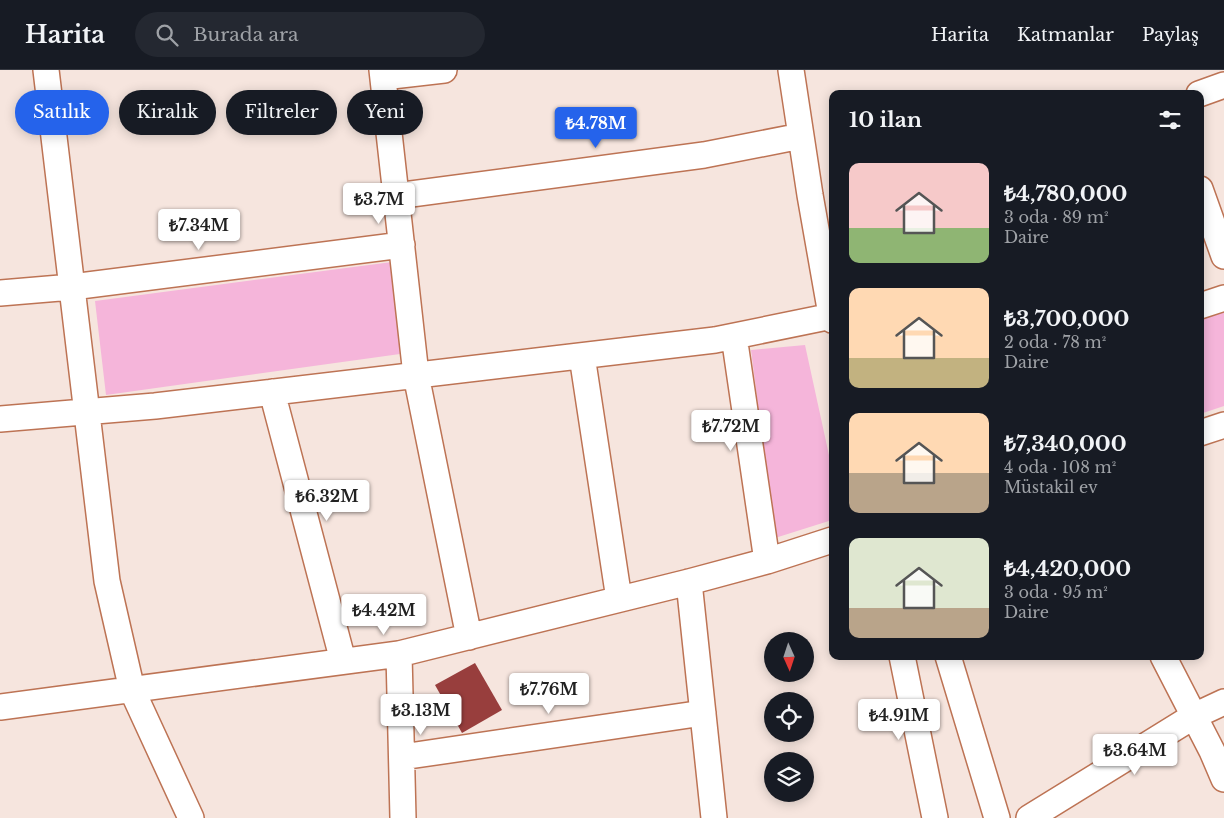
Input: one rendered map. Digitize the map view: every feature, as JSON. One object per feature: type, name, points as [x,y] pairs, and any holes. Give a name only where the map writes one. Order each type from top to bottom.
[{"type":"street","points":[[46,70],[106,581],[132,690],[191,818]]},
{"type":"street","points":[[444,70],[382,74],[416,375],[468,637]]},
{"type":"street","points":[[791,70],[801,136],[825,233],[829,282]]},
{"type":"street","points":[[1204,92],[1224,85]]},
{"type":"street","points":[[396,196],[704,155],[801,136]]},
{"type":"street","points":[[1204,200],[1223,253]]},
{"type":"street","points":[[0,293],[72,288],[402,245]]},
{"type":"street","points":[[1204,305],[1224,298]]},
{"type":"street","points":[[0,419],[155,406],[716,340],[829,319]]},
{"type":"street","points":[[734,336],[767,562]]},
{"type":"street","points":[[582,356],[619,599]]},
{"type":"street","points":[[272,392],[343,661]]},
{"type":"street","points":[[1204,432],[1224,425]]},
{"type":"street","points":[[0,707],[399,654],[767,562],[829,541]]},
{"type":"street","points":[[689,582],[714,818]]},
{"type":"street","points":[[399,654],[403,818]]},
{"type":"street","points":[[903,660],[935,818]]},
{"type":"street","points":[[949,660],[997,818]]},
{"type":"street","points":[[1165,660],[1212,751],[1224,779]]},
{"type":"street","points":[[1029,818],[1194,716],[1224,702]]},
{"type":"street","points":[[402,757],[703,713]]},
{"type":"shaded area","points":[[392,262],[400,354],[106,395],[95,301]]},
{"type":"shaded area","points":[[1224,311],[1224,406],[1204,413],[1204,318]]},
{"type":"shaded area","points":[[805,345],[829,455],[829,521],[775,538],[751,350]]},
{"type":"building","points":[[475,663],[502,710],[462,733],[435,685]]}]
